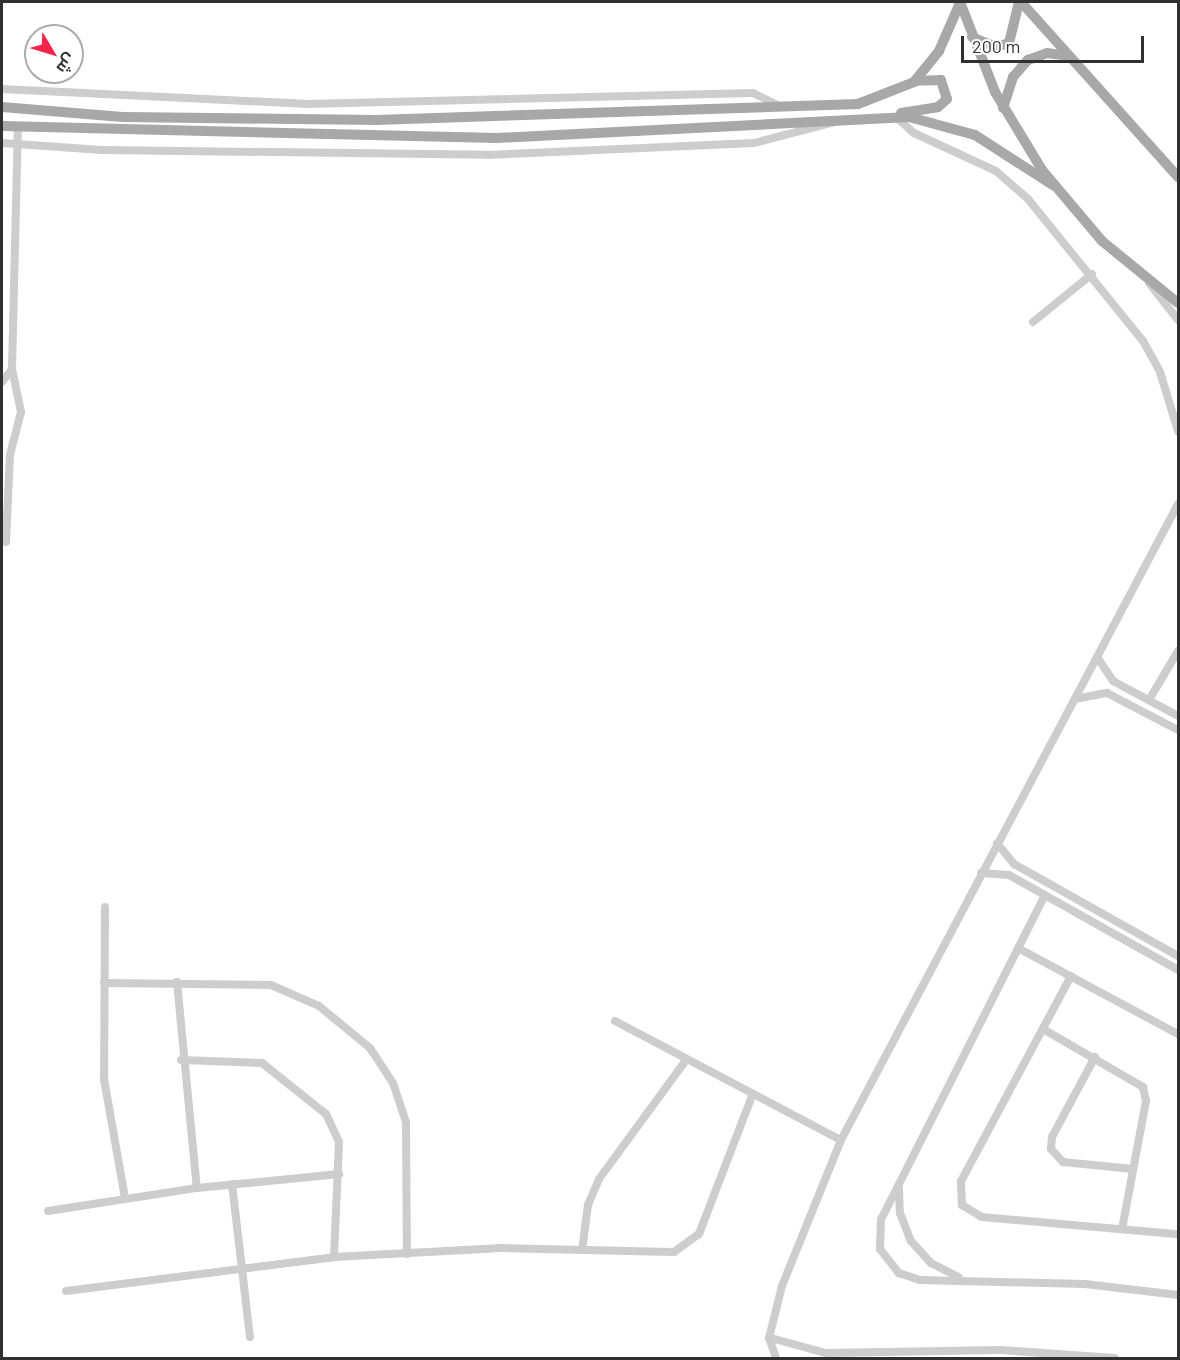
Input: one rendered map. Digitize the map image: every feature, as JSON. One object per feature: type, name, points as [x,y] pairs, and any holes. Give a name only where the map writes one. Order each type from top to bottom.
[{"type":"main road","points":[[960,2],[1002,108],[1054,186],[1095,234],[1149,283],[1179,303]]},
{"type":"main road","points":[[914,82],[942,45],[960,2]]},
{"type":"main road","points":[[972,36],[992,46],[1009,43],[1020,2]]},
{"type":"main road","points":[[1020,2],[1179,177]]},
{"type":"main road","points":[[1002,108],[1023,63],[1042,54],[1068,56]]},
{"type":"main road","points":[[2,107],[123,117],[376,120],[865,103],[914,82],[941,80],[948,88],[947,99],[938,107],[896,117]]},
{"type":"main road","points":[[2,126],[497,138],[896,117],[932,119],[965,131],[1054,186]]},
{"type":"street","points":[[2,89],[305,104],[753,93],[782,107]]},
{"type":"street","points":[[896,117],[914,133],[963,152],[1007,180],[1092,274],[1152,357],[1179,431]]},
{"type":"street","points":[[2,143],[479,155],[754,143],[825,129],[835,122]]},
{"type":"street","points":[[6,542],[10,455],[21,412],[12,369],[18,127]]},
{"type":"street","points":[[1033,322],[1092,274]]},
{"type":"street","points":[[1149,283],[1179,320]]},
{"type":"street","points":[[2,382],[12,369]]},
{"type":"street","points":[[776,1359],[769,1338],[793,1253],[841,1140],[1179,504]]},
{"type":"street","points":[[1149,700],[1179,651]]},
{"type":"street","points":[[1097,657],[1113,681],[1179,716]]},
{"type":"street","points":[[1107,693],[1113,681]]},
{"type":"street","points":[[1074,699],[1107,693],[1179,730]]},
{"type":"street","points":[[997,843],[1014,864],[1179,956]]},
{"type":"street","points":[[981,873],[1004,873],[1179,969]]},
{"type":"street","points":[[1045,895],[878,1229],[885,1259],[909,1278],[972,1279],[1179,1295]]},
{"type":"street","points":[[105,908],[104,1079],[125,1198]]},
{"type":"street","points":[[1018,948],[1179,1034]]},
{"type":"street","points":[[1071,976],[961,1181],[959,1197],[967,1211],[982,1217],[1179,1234]]},
{"type":"street","points":[[104,983],[246,981],[288,990],[318,1006],[370,1048],[393,1083],[406,1122],[406,1254]]},
{"type":"street","points":[[177,982],[181,1060],[197,1188]]},
{"type":"street","points":[[615,1021],[752,1096],[841,1140]]},
{"type":"street","points":[[1043,1029],[1137,1080],[1146,1094],[1122,1229]]},
{"type":"street","points":[[1095,1057],[1052,1137],[1051,1149],[1063,1162],[1133,1169]]},
{"type":"street","points":[[181,1060],[249,1060],[268,1066],[332,1122],[339,1142],[334,1257]]},
{"type":"street","points":[[582,1250],[588,1205],[599,1179],[686,1060]]},
{"type":"street","points":[[66,1291],[242,1265],[334,1257],[582,1250],[674,1252],[693,1242],[752,1096]]},
{"type":"street","points":[[48,1211],[197,1188],[339,1174]]},
{"type":"street","points":[[232,1184],[250,1337]]},
{"type":"street","points":[[899,1184],[900,1213],[911,1241],[937,1267],[972,1279]]},
{"type":"street","points":[[769,1338],[826,1353],[1000,1350],[1115,1359]]}]
